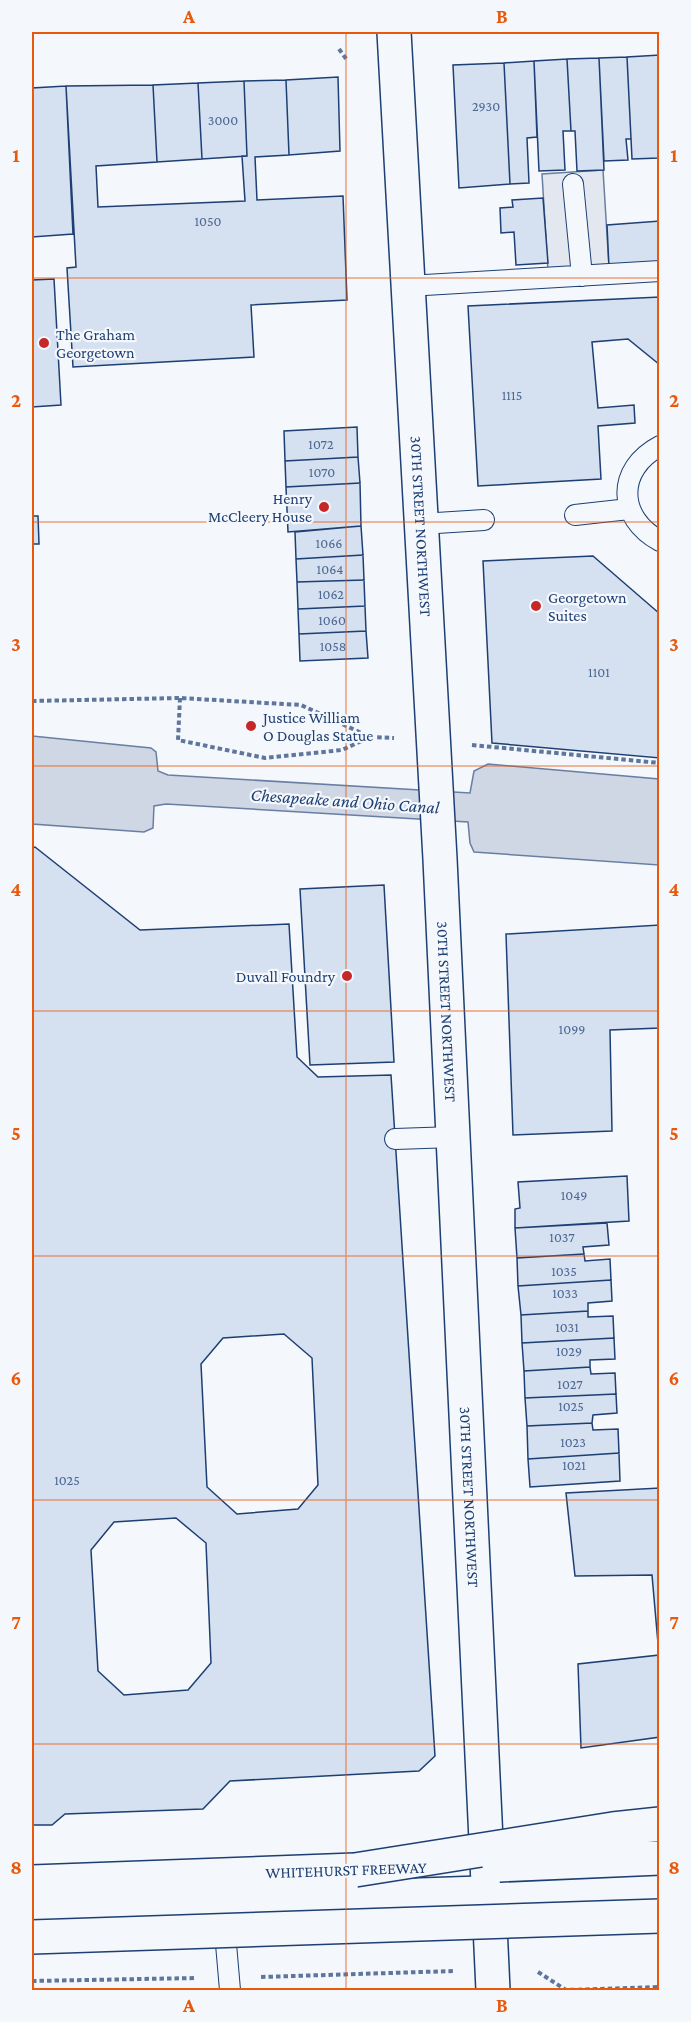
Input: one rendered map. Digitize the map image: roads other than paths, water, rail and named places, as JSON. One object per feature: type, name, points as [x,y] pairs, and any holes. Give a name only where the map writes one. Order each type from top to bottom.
[{"type":"main road","name":"30TH STREET NORTHWEST","points":[[394,32],[454,1137],[493,1990]]},
{"type":"main road","points":[[356,1870],[613,1829],[660,1824]]},
{"type":"main road","name":"WHITEHURST FREEWAY","points":[[32,1882],[660,1858]]},
{"type":"main road","points":[[32,1908],[660,1887]]},
{"type":"main road","points":[[32,1937],[660,1916]]},
{"type":"lane","points":[[573,184],[582,276]]},
{"type":"lane","points":[[408,286],[660,271]]},
{"type":"lane","points":[[660,446],[638,463],[628,485],[629,509],[637,523],[649,535],[660,541]]},
{"type":"lane","points":[[575,515],[629,509]]},
{"type":"lane","points":[[421,524],[484,520]]},
{"type":"lane","points":[[395,1139],[454,1137]]},
{"type":"lane","points":[[222,1901],[230,1990]]},
{"type":"water","name":"Chesapeake and Ohio Canal","points":[[32,736],[151,748],[156,752],[158,771],[168,775],[470,793],[474,771],[488,764],[659,779],[659,865],[474,852],[470,843],[468,822],[166,804],[154,806],[153,828],[144,832],[32,824]]},
{"type":"place","name":"The Graham Georgetown","points":[[44,343]]},
{"type":"place","name":"Henry McCleery House","points":[[324,507]]},
{"type":"place","name":"Georgetown Suites","points":[[536,606]]},
{"type":"place","name":"Justice William O Douglas Statue","points":[[251,726]]},
{"type":"place","name":"Duvall Foundry","points":[[347,976]]}]
